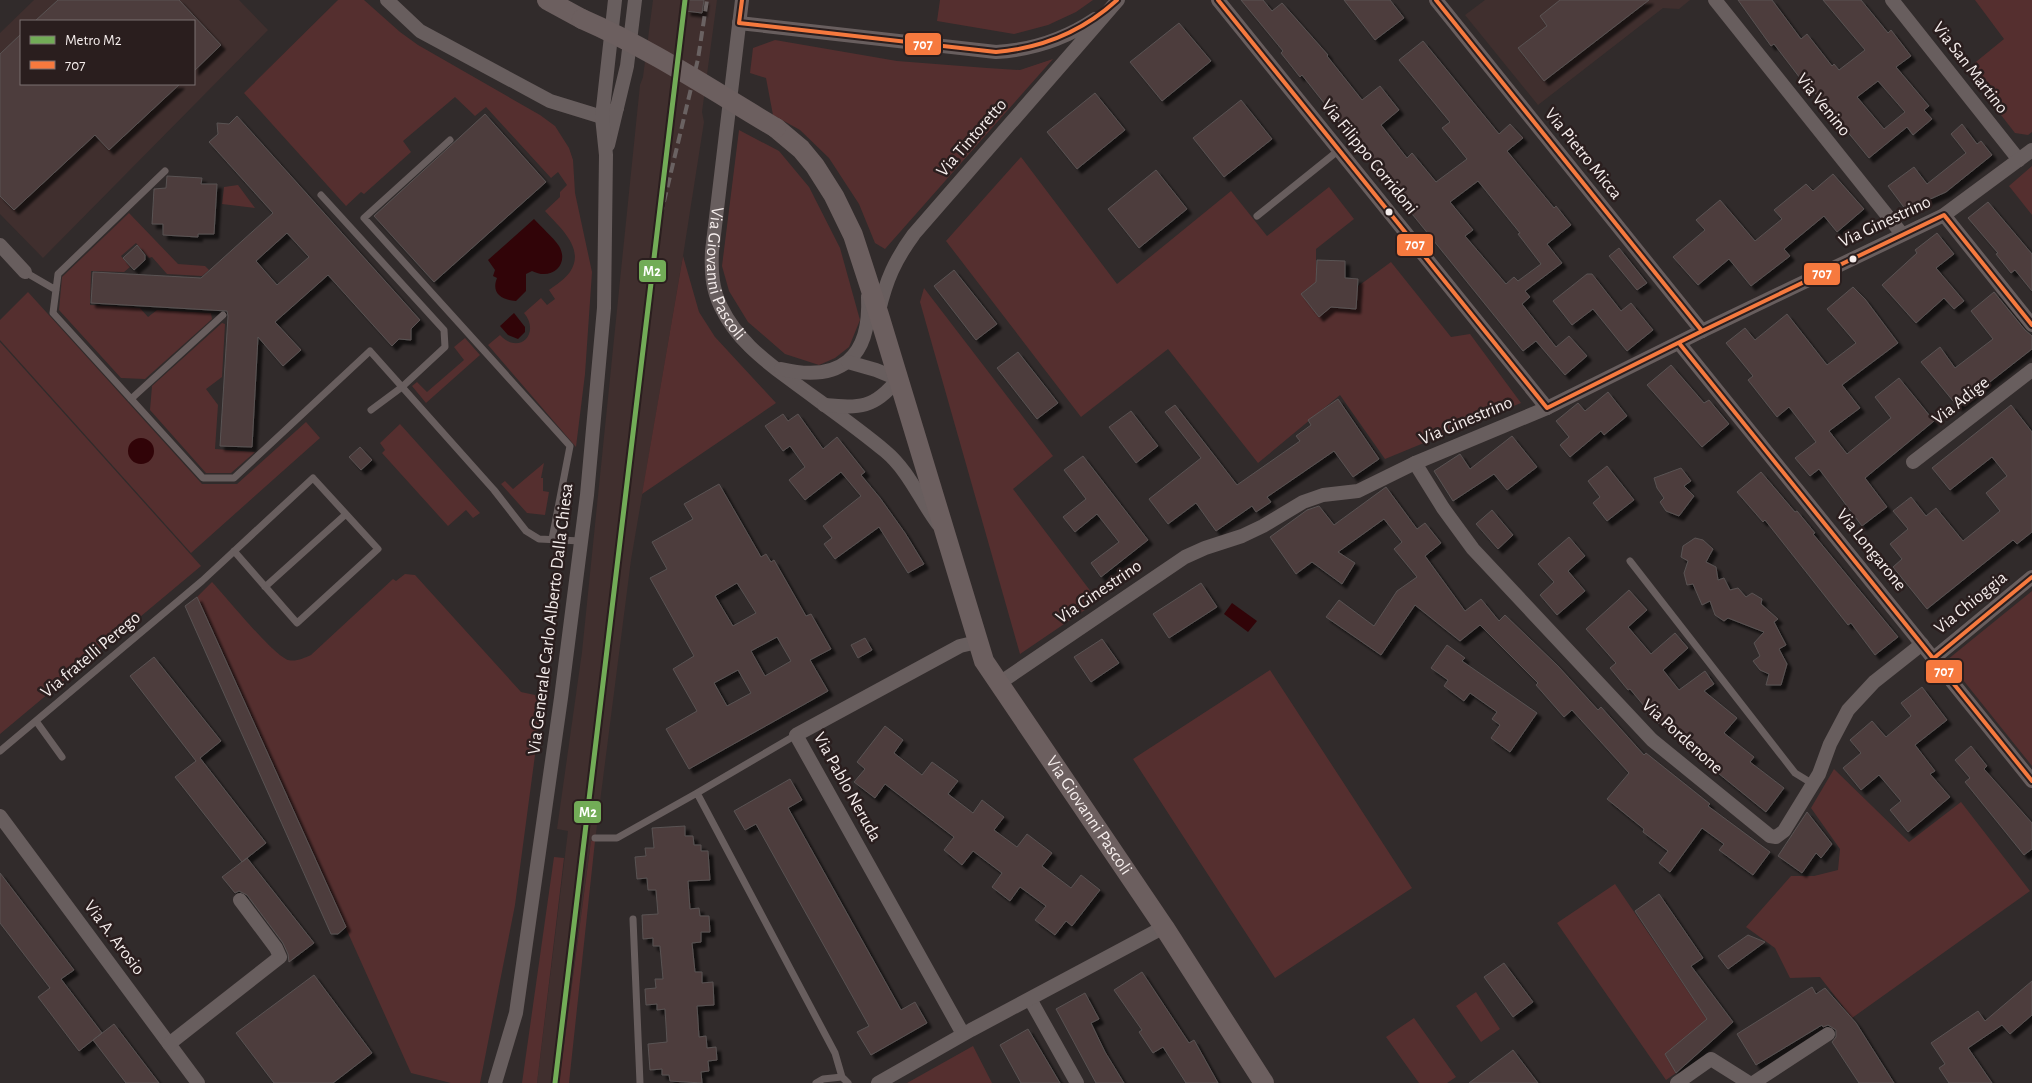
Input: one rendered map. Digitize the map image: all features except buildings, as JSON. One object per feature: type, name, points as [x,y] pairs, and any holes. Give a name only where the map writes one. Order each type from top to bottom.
[{"type":"street","points":[[387,0],[420,30],[550,101],[602,117],[617,108]]},
{"type":"street","name":"Via Giovanni Pascoli","points":[[547,0],[651,54],[776,128],[808,157],[834,196],[853,235],[879,314],[984,661],[1164,927],[1264,1083]]},
{"type":"street","name":"Via Generale Carlo Alberto Dalla Chiesa","points":[[496,1083],[516,1013],[581,541],[604,308],[606,155],[602,117],[614,0]]},
{"type":"street","name":"Via Generale Carlo Alberto Dalla Chiesa","points":[[606,155],[628,66],[635,0]]},
{"type":"street","name":"Via Giovanni Pascoli","points":[[742,0],[713,236],[712,277],[720,306],[736,332],[754,351],[886,451],[910,477],[924,504],[945,534]]},
{"type":"street","name":"Via Tintoretto","points":[[739,23],[996,52],[1012,51],[1068,36],[1095,19],[1118,0]]},
{"type":"street","name":"Via Tintoretto","points":[[879,314],[891,271],[899,254],[914,234],[1118,0]]},
{"type":"street","name":"Via Filippo Corridoni","points":[[1218,0],[1547,408]]},
{"type":"street","name":"Via Pietro Micca","points":[[1436,0],[1702,331]]},
{"type":"street","name":"Via Venino","points":[[1715,0],[1902,234]]},
{"type":"street","name":"Via San Martino","points":[[1892,0],[2019,160]]},
{"type":"street","name":"Via Ginestrino","points":[[998,684],[1180,560],[1205,548],[1242,536],[1303,502],[1323,495],[1358,491],[1415,463],[1547,408],[1944,215],[2032,150]]},
{"type":"street","points":[[1944,215],[2032,325]]},
{"type":"street","points":[[0,245],[25,272]]},
{"type":"street","points":[[775,368],[799,374],[816,374],[834,369],[848,362],[859,348],[866,334],[869,315],[867,279]]},
{"type":"street","name":"Via Longarone","points":[[1679,343],[2032,782]]},
{"type":"street","points":[[824,405],[849,407],[869,404],[886,395],[898,379],[848,362]]},
{"type":"street","name":"Via Adige","points":[[1913,462],[2032,370]]},
{"type":"street","name":"Via Pordenone","points":[[1415,463],[1442,508],[1473,548],[1652,740],[1766,832],[1776,837],[1784,831],[1814,784],[1830,744],[1848,710],[1874,682],[1922,644]]},
{"type":"street","name":"Via Chioggia","points":[[1934,658],[2032,577]]},
{"type":"street","name":"Via Pablo Neruda","points":[[963,1034],[796,735],[960,646],[977,642]]},
{"type":"street","name":"Via A. Arosio","points":[[0,816],[198,1083]]},
{"type":"street","points":[[169,1044],[280,957],[276,948],[240,900]]},
{"type":"street","points":[[878,1083],[963,1034],[1136,940],[1164,927]]},
{"type":"street","points":[[1030,999],[1077,1083]]},
{"type":"street","points":[[1752,1083],[1828,1034]]},
{"type":"street","points":[[1677,1083],[1711,1059],[1749,1083]]},
{"type":"lane","points":[[450,140],[364,218],[570,446],[552,539]]},
{"type":"lane","points":[[1257,216],[1339,150]]},
{"type":"lane","points":[[165,171],[58,274],[53,313],[204,478],[234,478],[370,351],[494,490],[526,531],[539,539],[581,541]]},
{"type":"lane","points":[[321,195],[444,330],[445,347],[402,387],[371,410]]},
{"type":"lane","points":[[25,272],[56,290]]},
{"type":"lane","points":[[131,399],[223,315]]},
{"type":"lane","name":"Via fratelli Perego","points":[[0,751],[202,581],[313,478],[346,514]]},
{"type":"lane","points":[[234,551],[265,587],[297,623],[378,549],[346,514],[265,587]]},
{"type":"lane","points":[[1630,561],[1795,773],[1814,784]]},
{"type":"lane","points":[[36,721],[62,757]]},
{"type":"lane","points":[[596,838],[617,838],[796,735]]},
{"type":"lane","points":[[697,793],[835,1053],[842,1077],[848,1083]]},
{"type":"lane","points":[[633,919],[640,1083]]},
{"type":"lane","points":[[816,1083],[842,1077]]},
{"type":"shaded area","points":[[34,0],[239,0],[268,30],[43,258],[0,214],[0,33]]},
{"type":"shaded area","points":[[338,0],[364,0],[400,32],[418,45],[540,115],[555,126],[569,148],[573,160],[575,193],[592,272],[585,374],[576,447],[488,345],[500,335],[507,341],[514,343],[520,343],[526,339],[530,328],[529,321],[524,313],[541,298],[547,305],[555,299],[549,290],[568,275],[574,263],[575,255],[569,238],[545,211],[560,197],[560,192],[567,185],[558,172],[551,178],[486,107],[475,116],[455,97],[403,141],[411,152],[364,194],[361,192],[346,206],[244,93]]},
{"type":"shaded area","points":[[653,0],[717,0],[702,112],[704,122],[631,560],[595,841],[591,841],[559,1083],[537,1083],[568,831],[557,829],[582,652],[640,85],[643,77]]},
{"type":"shaded area","points":[[940,0],[1093,0],[1076,12],[1048,25],[1014,34],[937,21]]},
{"type":"shaded area","points":[[1485,0],[1690,0],[1679,9],[1663,8],[1538,105],[1465,15]]},
{"type":"shaded area","points":[[1975,0],[2032,0],[2032,132],[2028,135],[2015,133],[1966,70],[2004,39]]},
{"type":"shaded area","points":[[775,40],[897,61],[987,68],[1020,70],[1053,59],[885,249],[875,243],[859,204],[829,158],[800,130],[773,115],[766,78],[750,73],[753,48]]},
{"type":"shaded area","points":[[739,130],[779,151],[809,187],[840,248],[860,320],[849,347],[835,358],[819,365],[785,354],[748,322],[729,291],[722,266]]},
{"type":"shaded area","points":[[1021,157],[1117,284],[1231,191],[1267,236],[1329,187],[1354,219],[1316,249],[1316,282],[1301,294],[1319,317],[1331,307],[1356,309],[1357,287],[1391,262],[1451,337],[1470,334],[1521,403],[1385,459],[1340,395],[1258,463],[1168,349],[1081,417],[946,241]]},
{"type":"shaded area","points":[[2032,166],[2032,215],[2009,186]]},
{"type":"shaded area","points":[[238,185],[255,208],[222,204],[224,187]]},
{"type":"shaded area","points":[[129,213],[178,264],[205,266],[209,270],[202,276],[167,274],[136,243],[121,256],[130,267],[124,272],[91,271],[90,305],[140,308],[148,317],[157,310],[211,313],[212,319],[145,379],[121,378],[59,310],[62,277]]},
{"type":"shaded area","points":[[534,219],[559,246],[562,253],[560,265],[557,269],[546,274],[532,271],[526,274],[526,291],[516,301],[506,299],[496,292],[495,283],[497,278],[493,276],[495,270],[488,260]]},
{"type":"shaded area","points":[[683,256],[699,312],[715,337],[776,403],[642,494]]},
{"type":"shaded area","points":[[924,288],[1053,456],[1013,489],[1098,601],[1020,654],[920,302]]},
{"type":"shaded area","points":[[28,292],[202,484],[237,484],[306,422],[320,438],[191,553],[0,340],[0,320]]},
{"type":"shaded area","points":[[514,313],[525,327],[525,332],[518,339],[508,335],[500,326]]},
{"type":"shaded area","points":[[222,323],[225,324],[222,377],[206,389],[218,405],[215,449],[255,452],[231,473],[206,473],[150,410],[152,386]]},
{"type":"shaded area","points":[[465,338],[480,355],[426,403],[412,386],[417,382],[427,392],[464,360],[454,347]]},
{"type":"shaded area","points":[[0,342],[201,566],[0,734]]},
{"type":"shaded area","points":[[400,424],[480,513],[473,518],[466,510],[448,526],[382,453],[385,450],[380,443]]},
{"type":"shaded area","points":[[141,438],[150,442],[154,451],[150,460],[141,464],[132,460],[128,451],[132,442]]},
{"type":"shaded area","points":[[544,463],[541,478],[543,478],[543,491],[549,492],[545,515],[527,513],[501,484],[505,481],[513,489]]},
{"type":"shaded area","points":[[405,574],[415,575],[521,692],[535,695],[541,710],[515,905],[480,1083],[451,1083],[411,1073],[197,597],[212,582],[272,648],[288,660],[294,660],[311,655],[393,579],[396,581]]},
{"type":"shaded area","points":[[2032,591],[2032,766],[1947,660]]},
{"type":"shaded area","points":[[1232,603],[1257,621],[1248,632],[1224,614]]},
{"type":"shaded area","points":[[1270,670],[1412,888],[1275,978],[1133,759]]},
{"type":"shaded area","points":[[1834,769],[1909,842],[1961,802],[2030,891],[1852,1018],[1820,977],[1790,978],[1775,948],[1746,927],[1791,876],[1814,876],[1838,870],[1840,849],[1811,808]]},
{"type":"shaded area","points":[[591,841],[595,841],[569,1083],[559,1083]]},
{"type":"shaded area","points":[[554,857],[564,858],[537,1083],[522,1083]]},
{"type":"shaded area","points":[[1615,884],[1707,1019],[1665,1054],[1676,1073],[1666,1080],[1557,923]]},
{"type":"shaded area","points":[[1476,992],[1500,1029],[1481,1042],[1456,1006]]},
{"type":"shaded area","points":[[1414,1018],[1456,1077],[1447,1083],[1419,1083],[1386,1037]]},
{"type":"shaded area","points":[[973,1046],[992,1083],[907,1083]]},
{"type":"railway","points":[[657,231],[698,59],[707,0]]},
{"type":"metro line","name":"M2","points":[[555,1083],[685,0]]},
{"type":"transit line","name":"707","points":[[742,0],[739,23],[996,52],[1030,47],[1061,36],[1090,21],[1117,0]]},
{"type":"transit line","name":"707","points":[[1218,0],[1547,408],[1944,215],[2032,325]]},
{"type":"transit line","name":"707","points":[[1436,0],[1702,331]]},
{"type":"transit line","name":"707","points":[[1679,343],[2032,781]]},
{"type":"transit line","name":"707","points":[[1934,658],[2032,577]]}]
